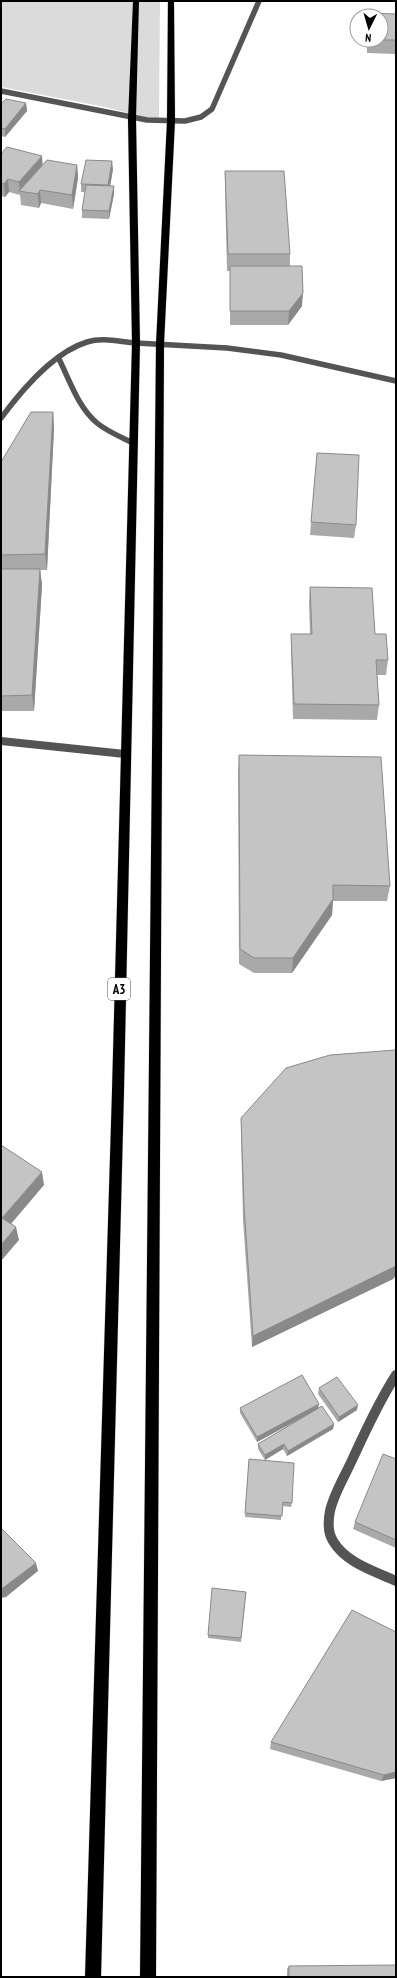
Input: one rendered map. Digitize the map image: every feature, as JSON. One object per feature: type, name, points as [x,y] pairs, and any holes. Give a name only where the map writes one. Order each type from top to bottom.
[{"type":"highway","name":"A3","points":[[93,1977],[118,1091],[125,754],[134,443],[136,343],[132,118],[136,1]]},
{"type":"highway","points":[[148,1977],[160,344],[171,121],[171,1]]},
{"type":"street","points":[[1,91],[132,118],[171,121],[194,119],[204,116],[212,109],[259,1]]},
{"type":"street","points":[[1,418],[21,392],[59,359],[87,342],[102,340],[227,348],[281,355],[396,381]]},
{"type":"street","points":[[59,359],[92,419],[134,443]]},
{"type":"street","points":[[1,741],[125,754]]},
{"type":"street","points":[[396,1374],[373,1414],[339,1486],[330,1511],[329,1528],[332,1539],[345,1554],[356,1563],[396,1581]]},
{"type":"shaded area","points":[[1,1],[160,1],[159,121],[105,107],[1,87]]},
{"type":"building","points":[[389,14],[396,14],[396,40],[389,40]]},
{"type":"building","points":[[6,99],[26,103],[5,129],[1,128],[1,104]]},
{"type":"building","points":[[7,147],[42,156],[19,182],[8,179],[4,184],[1,183],[1,154]]},
{"type":"building","points":[[47,160],[77,165],[72,195],[40,190],[38,194],[19,191]]},
{"type":"building","points":[[86,160],[112,161],[108,185],[81,184]]},
{"type":"building","points":[[225,171],[284,171],[290,254],[228,254]]},
{"type":"building","points":[[86,185],[114,186],[109,211],[82,210]]},
{"type":"building","points":[[230,266],[302,266],[303,293],[289,311],[230,311]]},
{"type":"building","points":[[31,412],[53,412],[45,554],[1,555],[1,462]]},
{"type":"building","points":[[317,453],[359,455],[356,525],[311,522]]},
{"type":"building","points":[[1,569],[40,569],[32,695],[1,696]]},
{"type":"building","points":[[310,587],[372,588],[375,634],[386,634],[388,660],[376,660],[379,705],[294,704],[291,634],[312,634]]},
{"type":"building","points":[[239,755],[381,757],[390,886],[333,885],[333,899],[293,958],[254,958],[240,949]]},
{"type":"building","points":[[396,1050],[396,1266],[253,1336],[244,1206],[241,1118],[286,1068],[330,1055]]},
{"type":"building","points":[[1,1145],[42,1172],[2,1218],[16,1227],[1,1245]]},
{"type":"building","points":[[302,1375],[319,1404],[257,1437],[240,1408]]},
{"type":"building","points":[[337,1377],[358,1405],[339,1417],[319,1388]]},
{"type":"building","points":[[322,1406],[334,1424],[288,1451],[284,1444],[265,1455],[258,1444]]},
{"type":"building","points":[[383,1454],[396,1459],[396,1540],[355,1522]]},
{"type":"building","points":[[249,1459],[294,1463],[292,1503],[283,1502],[282,1516],[245,1513]]},
{"type":"building","points":[[1,1528],[36,1563],[1,1589]]},
{"type":"building","points":[[212,1588],[246,1592],[241,1638],[208,1635]]},
{"type":"building","points":[[352,1610],[396,1632],[396,1772],[384,1775],[271,1742]]},
{"type":"building","points":[[396,1965],[396,1977],[289,1977],[289,1966]]}]
